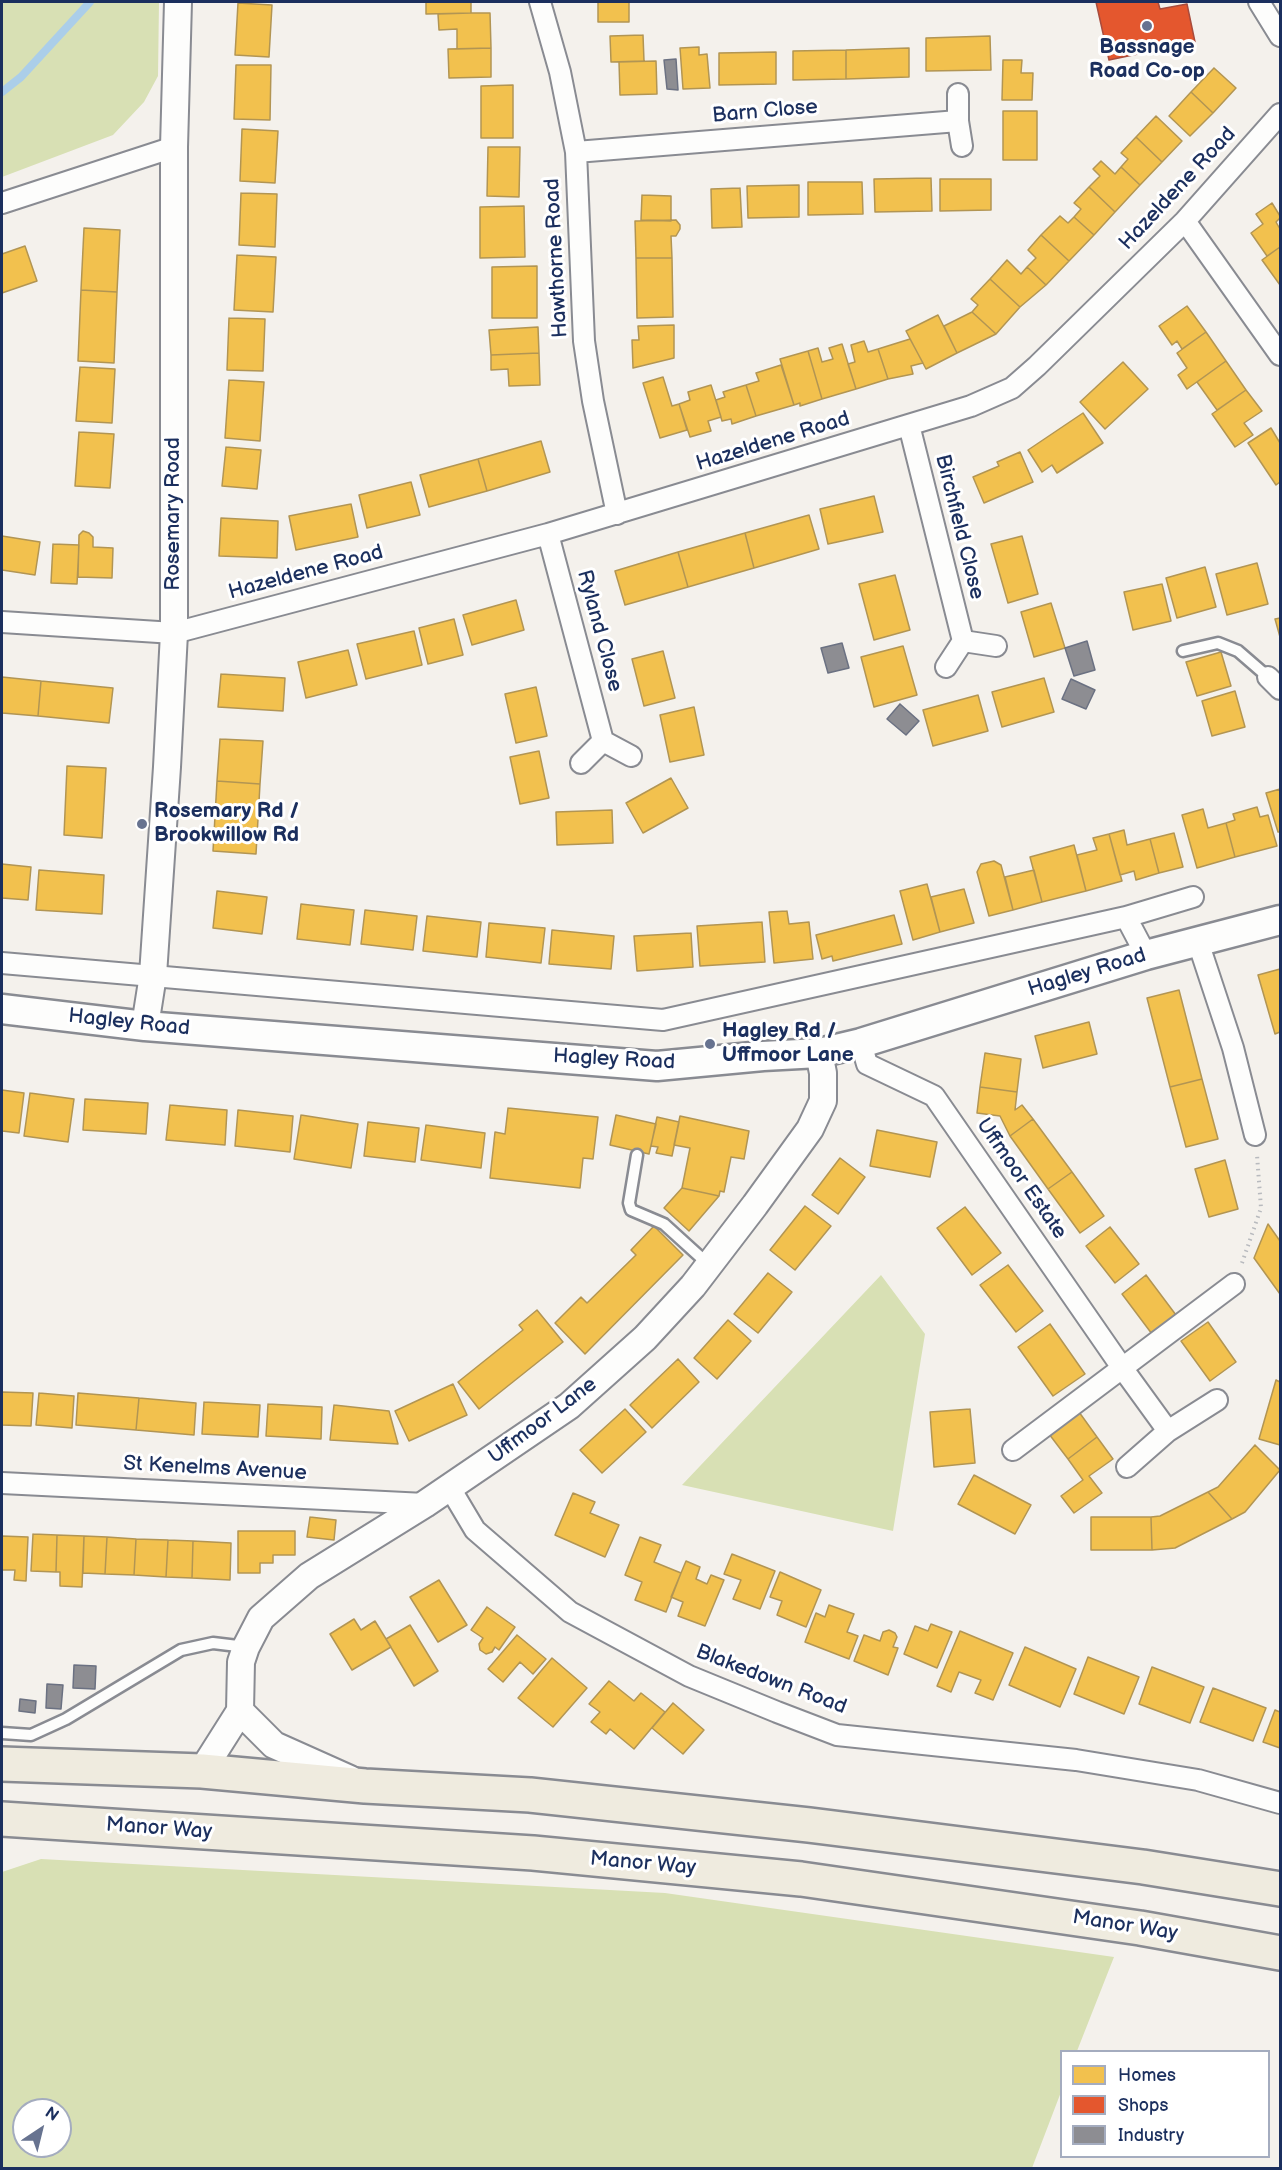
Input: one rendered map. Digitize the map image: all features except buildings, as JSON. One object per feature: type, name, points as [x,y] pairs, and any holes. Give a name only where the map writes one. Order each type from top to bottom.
[{"type":"highway","points":[[2,1764],[202,1771],[365,1786],[530,1795],[809,1825],[1143,1867],[1281,1889]]},
{"type":"highway","name":"Manor Way","points":[[2,1819],[533,1853],[801,1879],[1140,1928],[1281,1953]]},
{"type":"main road","name":"Hagley Road","points":[[2,1009],[145,1026],[657,1066],[819,1053],[861,1043],[1146,955],[1281,920]]},
{"type":"street","name":"Rosemary Road","points":[[145,1026],[153,975],[174,633],[174,147],[178,2]]},
{"type":"street","name":"Hawthorne Road","points":[[540,2],[560,72],[576,152],[584,341],[593,401],[617,514]]},
{"type":"street","points":[[1259,2],[1281,36]]},
{"type":"street","points":[[958,94],[958,121],[962,146]]},
{"type":"street","name":"Hazeldene Road","points":[[2,622],[174,633],[548,534],[971,406],[1012,388],[1037,366],[1185,221],[1281,114]]},
{"type":"street","name":"Barn Close","points":[[576,152],[958,121]]},
{"type":"street","points":[[2,203],[174,147]]},
{"type":"street","points":[[1185,221],[1281,355]]},
{"type":"street","name":"Birchfield Close","points":[[909,425],[963,640]]},
{"type":"street","name":"Ryland Close","points":[[548,534],[603,741]]},
{"type":"street","points":[[946,667],[963,640],[996,646]]},
{"type":"street","points":[[580,763],[603,741],[631,756]]},
{"type":"street","name":"Hagley Road","points":[[2,963],[663,1020],[1126,917],[1193,897]]},
{"type":"street","points":[[1126,917],[1146,955]]},
{"type":"street","points":[[1198,942],[1233,1048],[1256,1135]]},
{"type":"street","name":"Uffmoor Estate","points":[[861,1043],[867,1064],[934,1096],[1123,1370],[1168,1431]]},
{"type":"street","name":"Uffmoor Lane","points":[[240,1711],[241,1662],[261,1618],[309,1576],[450,1488],[569,1406],[645,1338],[693,1286],[810,1129],[823,1101],[824,1072],[819,1053]]},
{"type":"street","points":[[1013,1450],[1123,1370],[1234,1284]]},
{"type":"street","points":[[1127,1467],[1168,1431],[1217,1400]]},
{"type":"street","name":"St Kenelms Avenue","points":[[2,1483],[425,1504]]},
{"type":"street","name":"Blakedown Road","points":[[450,1488],[475,1530],[570,1612],[689,1676],[837,1735],[1076,1760],[1198,1780],[1281,1803]]},
{"type":"street","points":[[202,1771],[240,1711],[274,1745],[365,1786]]},
{"type":"lane","points":[[1183,651],[1218,643],[1238,651],[1274,683]]},
{"type":"lane","points":[[637,1155],[629,1203],[631,1210],[664,1224],[709,1265]]},
{"type":"lane","points":[[2,1733],[31,1735],[66,1719],[181,1650],[213,1643],[246,1647]]},
{"type":"path","points":[[1234,1284],[1262,1208],[1256,1135]]},
{"type":"green space","points":[[2,2],[159,2],[158,76],[144,102],[113,135],[2,177]]},
{"type":"green space","points":[[881,1275],[925,1334],[893,1531],[682,1485]]},
{"type":"green space","points":[[41,1859],[665,1893],[1114,1957],[1077,2050],[1060,2050],[1060,2095],[1032,2168],[2,2168],[2,1872]]},
{"type":"waterway","points":[[2,92],[21,77],[90,2]]},
{"type":"place","name":"Bassnage Road Co-op","points":[[1147,26]]},
{"type":"place","name":"Rosemary Rd / Brookwillow Rd","points":[[142,824]]},
{"type":"place","name":"Hagley Rd / Uffmoor Lane","points":[[710,1044]]}]
